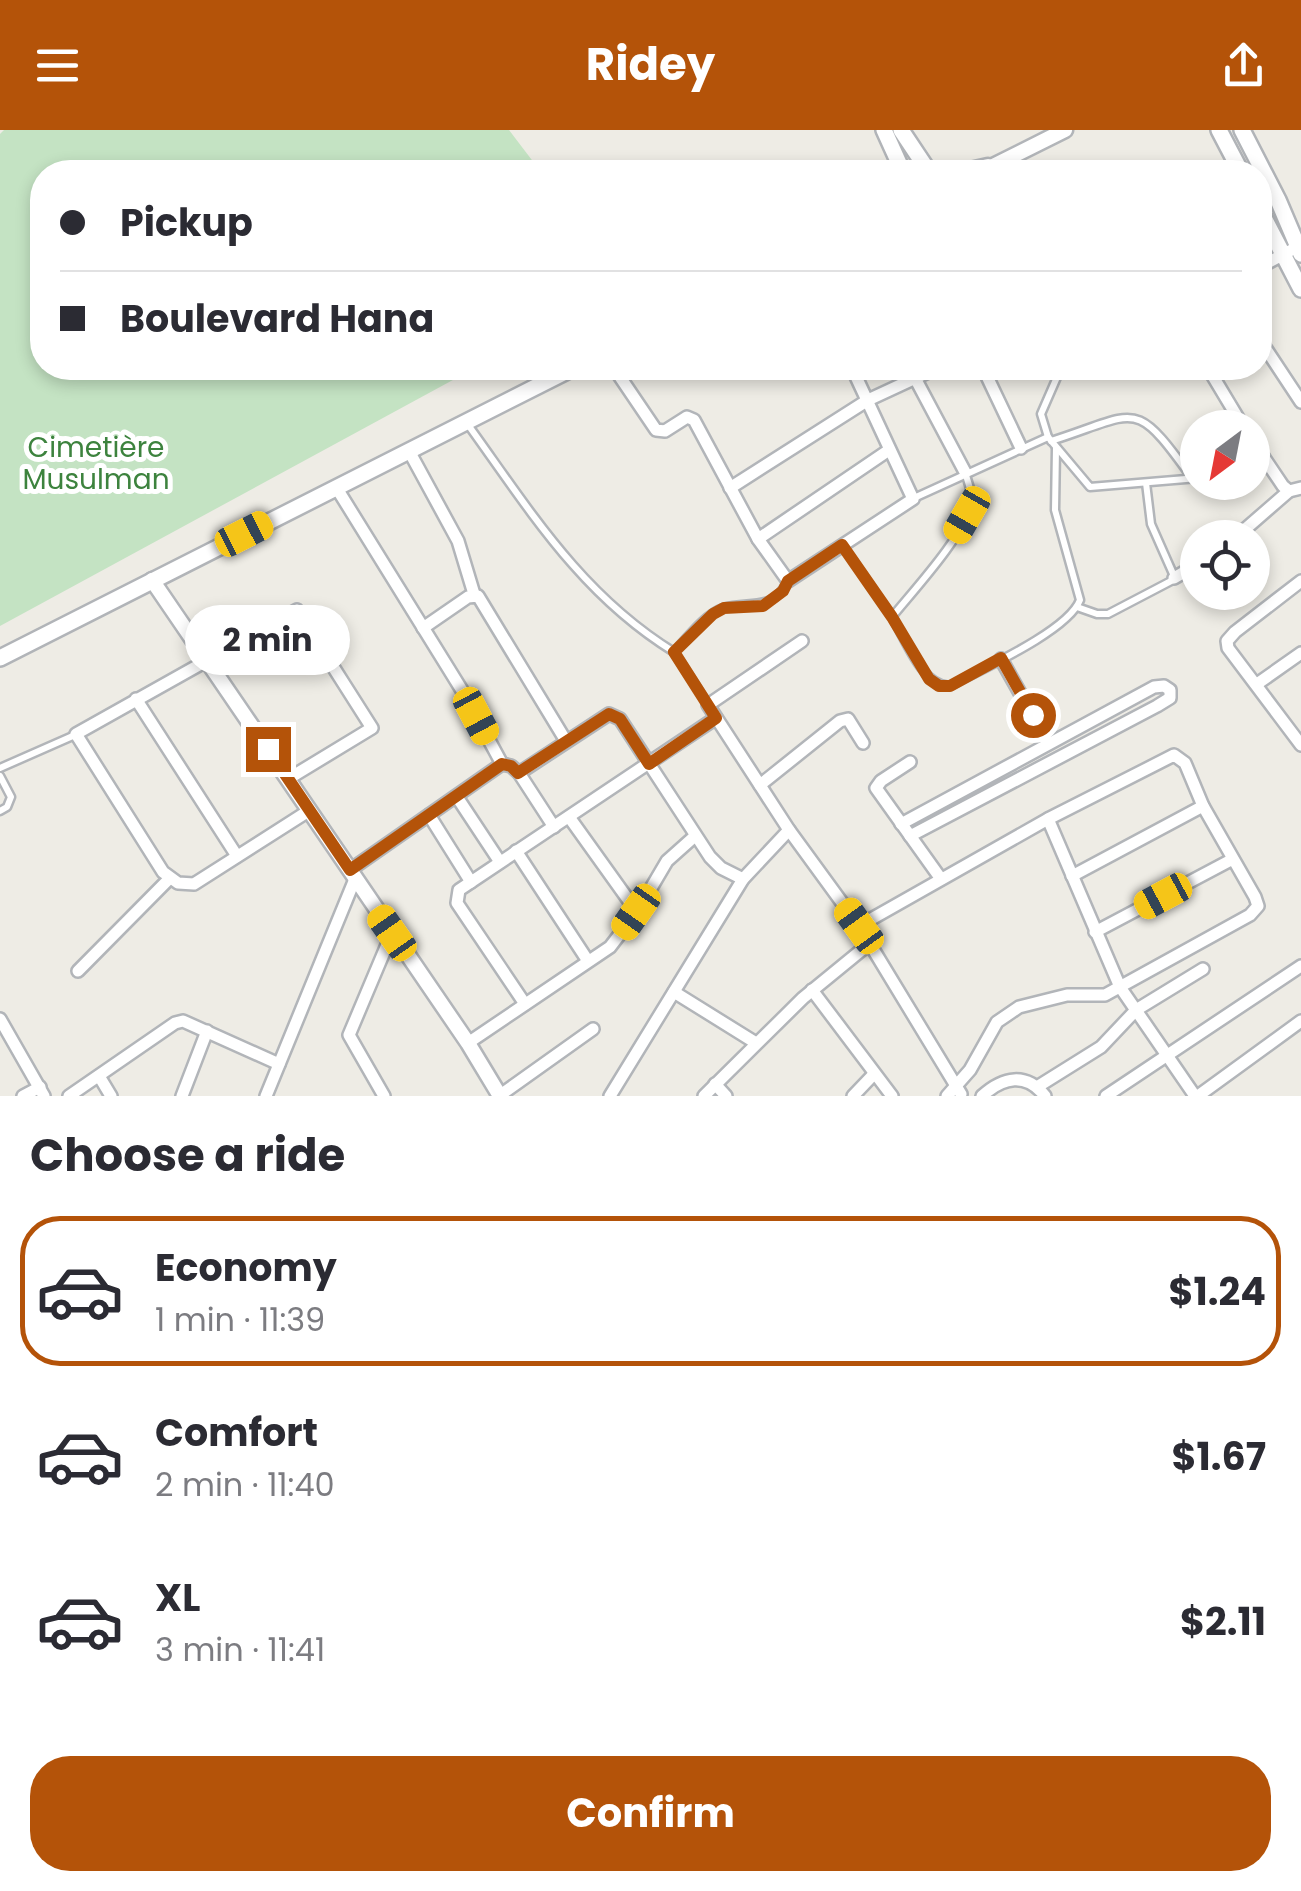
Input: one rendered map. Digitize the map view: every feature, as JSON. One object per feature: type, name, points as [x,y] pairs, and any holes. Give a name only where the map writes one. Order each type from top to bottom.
[{"type":"main road","points":[[884,130],[897,160]]},
{"type":"main road","points":[[901,130],[920,160]]},
{"type":"main road","points":[[1219,130],[1235,160]]},
{"type":"main road","points":[[1242,130],[1257,160]]},
{"type":"main road","points":[[1272,188],[1299,251]]},
{"type":"main road","points":[[1272,235],[1301,290]]},
{"type":"main road","points":[[0,658],[549,380]]},
{"type":"street","points":[[1015,160],[1065,130]]},
{"type":"street","points":[[1272,203],[1278,200]]},
{"type":"street","points":[[1272,261],[1299,251]]},
{"type":"street","points":[[1272,358],[1301,402]]},
{"type":"street","points":[[622,380],[656,430],[666,431],[687,417],[694,420],[758,539],[788,581],[913,499],[858,380]]},
{"type":"street","points":[[730,488],[868,400],[906,380]]},
{"type":"street","points":[[921,380],[965,472]]},
{"type":"street","points":[[989,380],[1021,448]]},
{"type":"street","points":[[1215,380],[1233,410]]},
{"type":"street","points":[[409,450],[458,541],[474,594],[566,742]]},
{"type":"street","points":[[758,539],[889,450]]},
{"type":"street","points":[[1257,520],[1295,490],[1270,461]]},
{"type":"street","points":[[336,487],[463,692],[502,764],[518,773],[554,828]]},
{"type":"street","points":[[1174,578],[1180,574]]},
{"type":"street","points":[[152,580],[468,1043],[499,1096],[593,1029]]},
{"type":"street","points":[[1301,581],[1228,641],[1228,648],[1296,729],[1301,746]]},
{"type":"street","points":[[423,628],[474,594]]},
{"type":"street","points":[[288,779],[372,728],[302,613],[296,610],[76,734],[170,878],[178,883],[194,884],[310,810]]},
{"type":"street","points":[[802,642],[708,704],[789,830],[859,926],[958,1094]]},
{"type":"street","points":[[1257,684],[1301,653]]},
{"type":"street","points":[[1001,658],[1065,755]]},
{"type":"street","points":[[901,824],[1154,687],[1170,690],[1166,701],[910,836]]},
{"type":"street","points":[[136,699],[237,856]]},
{"type":"street","points":[[518,773],[609,714],[615,714],[695,836],[721,868],[743,879]]},
{"type":"street","points":[[1101,716],[1109,732]]},
{"type":"street","points":[[525,1004],[457,903],[459,890],[716,718]]},
{"type":"street","points":[[760,785],[840,721],[852,722],[864,743]]},
{"type":"street","points":[[859,926],[1174,755],[1185,763],[1202,806],[1255,897],[1257,908],[1105,995],[1068,995],[1019,1007],[997,1022],[958,1094]]},
{"type":"street","points":[[910,762],[876,786],[940,879]]},
{"type":"street","points":[[270,1094],[352,874],[502,764]]},
{"type":"street","points":[[988,777],[995,791]]},
{"type":"street","points":[[458,797],[500,862]]},
{"type":"street","points":[[1072,876],[1202,806]]},
{"type":"street","points":[[429,815],[471,882]]},
{"type":"street","points":[[569,817],[636,912]]},
{"type":"street","points":[[1048,820],[1120,986],[1196,1096],[1296,1024],[1301,1042]]},
{"type":"street","points":[[610,1096],[743,879],[789,830]]},
{"type":"street","points":[[468,1043],[610,947],[667,862],[695,836]]},
{"type":"street","points":[[516,851],[588,961]]},
{"type":"street","points":[[1095,932],[1231,860]]},
{"type":"street","points":[[78,971],[170,878]]},
{"type":"street","points":[[384,1096],[349,1034],[392,933]]},
{"type":"street","points":[[704,1096],[812,990],[869,944]]},
{"type":"street","points":[[1106,1096],[1301,966]]},
{"type":"street","points":[[982,1096],[1006,1080],[1022,1080],[1041,1091],[1101,1047],[1136,1010],[1203,969]]},
{"type":"street","points":[[812,990],[892,1096]]},
{"type":"street","points":[[674,992],[756,1043]]},
{"type":"street","points":[[0,1019],[42,1092],[23,1096]]},
{"type":"street","points":[[70,1096],[175,1023],[191,1022],[279,1064]]},
{"type":"street","points":[[182,1096],[208,1031]]},
{"type":"street","points":[[853,1096],[874,1074]]},
{"type":"street","points":[[99,1076],[111,1096]]},
{"type":"street","points":[[715,1084],[726,1096]]},
{"type":"lane","points":[[842,545],[929,679],[939,686],[950,686],[1046,634],[1080,600],[1055,510],[1051,442],[1041,414],[1057,380]]},
{"type":"lane","points":[[913,499],[1021,448],[1051,442],[1120,416],[1134,417],[1153,429],[1180,460]]},
{"type":"lane","points":[[466,422],[575,570],[615,611],[674,652],[708,704]]},
{"type":"lane","points":[[1051,442],[1090,487],[1180,480]]},
{"type":"lane","points":[[892,617],[967,515],[971,491],[965,472]]},
{"type":"lane","points":[[1077,607],[1108,614],[1174,578],[1152,524],[1146,483]]},
{"type":"lane","points":[[674,652],[713,614],[724,608],[763,606],[783,591],[788,581]]},
{"type":"lane","points":[[0,768],[76,734]]},
{"type":"lane","points":[[0,776],[10,797],[7,807],[0,811]]},
{"type":"green space","name":"Cimetière Musulman","points":[[4,130],[509,130],[532,160],[30,160],[30,380],[453,380],[0,626],[0,134]]},
{"type":"route","points":[[268,749],[350,870],[502,764],[518,773],[609,714],[620,719],[649,764],[716,718],[674,652],[713,614],[724,608],[763,606],[783,591],[788,581],[842,545],[929,679],[939,686],[950,686],[1001,658],[1033,715]]}]
